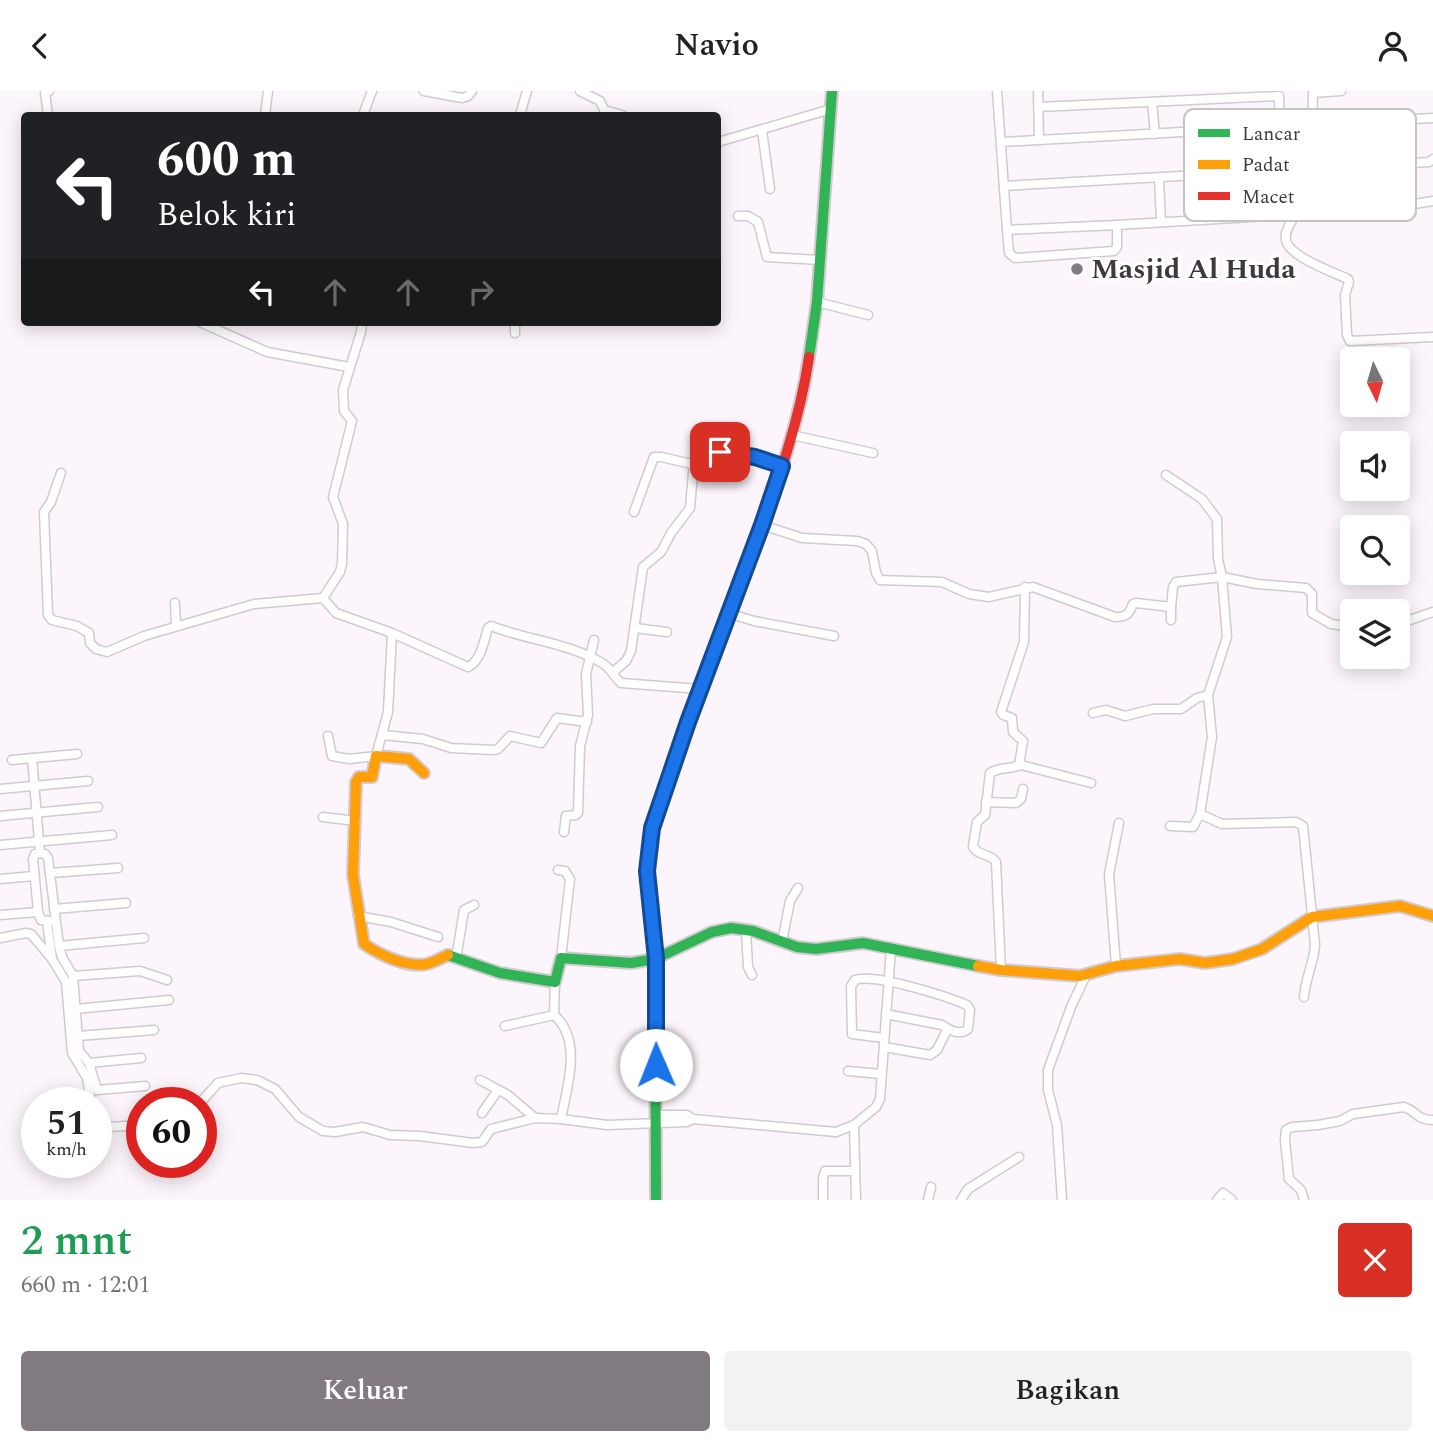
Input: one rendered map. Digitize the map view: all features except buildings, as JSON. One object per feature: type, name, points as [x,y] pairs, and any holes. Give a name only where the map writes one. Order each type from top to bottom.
[{"type":"street","points":[[48,112],[45,93],[49,91]]},
{"type":"street","points":[[265,112],[268,91]]},
{"type":"street","points":[[364,112],[372,91]]},
{"type":"street","points":[[424,91],[463,98],[472,91]]},
{"type":"street","points":[[521,112],[527,91]]},
{"type":"street","points":[[580,91],[600,101],[604,110],[611,112]]},
{"type":"street","points":[[656,1200],[656,959],[647,871],[648,850],[662,795],[782,466],[809,365],[817,302],[832,91]]},
{"type":"street","points":[[997,91],[1009,253],[1020,258],[1114,251],[1117,247],[1117,225]]},
{"type":"street","points":[[1038,91],[1039,140]]},
{"type":"street","points":[[1312,109],[1313,93],[1341,91]]},
{"type":"street","points":[[1039,107],[1279,96],[1279,109]]},
{"type":"street","points":[[1152,102],[1155,134]]},
{"type":"street","points":[[721,141],[831,109]]},
{"type":"street","points":[[762,130],[771,189]]},
{"type":"street","points":[[1002,142],[1184,133]]},
{"type":"street","points":[[1416,163],[1433,159]]},
{"type":"street","points":[[1004,186],[1184,177]]},
{"type":"street","points":[[1158,179],[1161,221]]},
{"type":"street","points":[[738,216],[748,216],[758,222],[767,257],[820,260]]},
{"type":"street","points":[[1007,230],[1184,220]]},
{"type":"street","points":[[1293,221],[1287,228],[1285,239],[1295,253],[1348,279],[1345,295],[1347,335],[1350,341],[1433,337]]},
{"type":"street","points":[[817,302],[867,315]]},
{"type":"street","points":[[209,326],[267,352],[349,367]]},
{"type":"street","points":[[323,598],[340,572],[342,563],[343,524],[333,497],[352,421],[344,411],[343,390],[361,326]]},
{"type":"street","points":[[515,326],[515,334]]},
{"type":"street","points":[[792,435],[873,453]]},
{"type":"street","points":[[634,512],[654,457],[692,464],[707,453],[720,452],[755,457],[782,466]]},
{"type":"street","points":[[613,672],[626,661],[631,651],[643,567],[661,552],[671,533],[690,508],[692,464]]},
{"type":"street","points":[[61,473],[51,502],[44,512],[48,615],[52,620],[89,633],[90,643],[96,649],[107,652],[144,636],[254,604],[323,598]]},
{"type":"street","points":[[1166,475],[1202,499],[1217,519],[1217,559],[1222,577],[1227,637],[1208,695],[1212,737],[1200,814],[1193,827],[1170,826]]},
{"type":"street","points":[[762,525],[802,538],[857,541],[866,544],[872,551],[880,580],[942,582],[969,594],[989,597],[1025,587],[1040,589],[1115,617],[1126,616],[1136,603],[1171,607]]},
{"type":"street","points":[[1171,620],[1173,587],[1176,582],[1222,577],[1256,584],[1306,588],[1312,594],[1312,613],[1331,624],[1340,625]]},
{"type":"street","points":[[1002,970],[996,862],[993,857],[976,852],[973,846],[977,822],[985,815],[992,771],[1013,769],[1019,765],[1023,741],[1013,732],[1011,717],[1001,712],[1024,642],[1025,587]]},
{"type":"street","points":[[323,598],[336,613],[392,633],[468,667],[478,659],[491,626],[589,656],[603,663],[618,681],[625,684],[700,689]]},
{"type":"street","points":[[175,603],[176,626]]},
{"type":"street","points":[[1410,620],[1433,612]]},
{"type":"street","points":[[728,613],[754,621],[834,636]]},
{"type":"street","points":[[635,628],[667,632]]},
{"type":"street","points":[[392,633],[388,712],[372,777],[359,777],[356,782],[353,875],[364,944],[370,949],[417,965],[430,963],[445,955],[530,979],[555,982]]},
{"type":"street","points":[[564,832],[566,816],[578,813],[580,746],[587,722],[586,674],[594,640]]},
{"type":"street","points":[[1093,713],[1106,710],[1125,716],[1153,709],[1181,709],[1202,695],[1208,695]]},
{"type":"street","points":[[382,735],[423,739],[455,748],[493,750],[498,749],[512,736],[541,743],[557,718],[587,722]]},
{"type":"street","points":[[328,736],[331,756],[349,759],[376,756],[410,759],[417,762],[424,773]]},
{"type":"street","points":[[12,760],[77,754]]},
{"type":"street","points":[[32,758],[40,853]]},
{"type":"street","points":[[1019,765],[1091,783]]},
{"type":"street","points":[[0,789],[88,781]]},
{"type":"street","points":[[986,802],[1016,803],[1021,799],[1023,789]]},
{"type":"street","points":[[0,816],[98,807]]},
{"type":"street","points":[[1200,814],[1222,824],[1296,822],[1304,826],[1315,956],[1304,984],[1304,997]]},
{"type":"street","points":[[323,817],[356,821]]},
{"type":"street","points":[[1116,966],[1109,874],[1119,823]]},
{"type":"street","points":[[0,845],[112,835]]},
{"type":"street","points":[[51,921],[41,919],[38,912],[33,859],[40,853],[48,858],[50,873],[54,909],[51,921],[52,959]]},
{"type":"street","points":[[50,873],[118,867]]},
{"type":"street","points":[[558,870],[565,871],[569,879],[561,958],[555,982],[554,1015],[564,1026],[570,1045],[570,1072],[561,1119]]},
{"type":"street","points":[[0,879],[34,876]]},
{"type":"street","points":[[782,942],[790,901],[797,888]]},
{"type":"street","points":[[54,909],[126,903]]},
{"type":"street","points":[[456,959],[464,910],[474,905]]},
{"type":"street","points":[[561,958],[622,963],[656,959],[723,929],[746,930],[808,949],[852,943],[1002,970],[1074,976],[1116,966],[1180,959],[1213,963],[1233,959],[1262,949],[1312,917],[1400,907],[1433,916]]},
{"type":"street","points":[[0,915],[38,912]]},
{"type":"street","points":[[358,916],[383,920],[438,937]]},
{"type":"street","points":[[51,921],[62,957],[73,976],[79,1051],[89,1063],[97,1090],[145,1086]]},
{"type":"street","points":[[746,930],[748,967],[752,975]]},
{"type":"street","points":[[0,938],[26,933],[31,935],[52,959],[66,982],[72,1053],[87,1078],[88,1087]]},
{"type":"street","points":[[59,946],[144,938]]},
{"type":"street","points":[[214,1087],[218,1083],[241,1078],[257,1080],[275,1089],[299,1117],[323,1131],[335,1132],[363,1127],[390,1135],[473,1143],[482,1142],[491,1129],[535,1118],[607,1125],[656,1119],[687,1122],[693,1119],[831,1132],[854,1125],[879,1103],[891,949]]},
{"type":"street","points":[[73,976],[140,971],[167,980]]},
{"type":"street","points":[[1062,1200],[1057,1125],[1048,1090],[1048,1069],[1086,975]]},
{"type":"street","points":[[884,1038],[852,1034],[851,986],[855,980],[866,978],[924,991],[967,1005],[970,1010],[966,1031],[947,1030],[942,1025],[886,1014]]},
{"type":"street","points":[[76,1009],[169,1000]]},
{"type":"street","points":[[505,1026],[554,1015]]},
{"type":"street","points":[[78,1036],[153,1030]]},
{"type":"street","points":[[884,1047],[930,1055],[937,1050],[947,1030]]},
{"type":"street","points":[[89,1063],[141,1059]]},
{"type":"street","points":[[848,1071],[881,1074]]},
{"type":"street","points":[[480,1080],[508,1095],[535,1118]]},
{"type":"street","points":[[482,1113],[498,1090]]},
{"type":"street","points":[[1304,1200],[1302,1192],[1290,1181],[1287,1171],[1286,1130],[1340,1121],[1353,1114],[1404,1107],[1419,1118],[1433,1120]]},
{"type":"street","points":[[854,1125],[856,1200]]},
{"type":"street","points":[[961,1200],[968,1189],[1019,1157]]},
{"type":"street","points":[[823,1200],[825,1171],[855,1171]]},
{"type":"street","points":[[928,1200],[931,1187]]},
{"type":"street","points":[[1217,1200],[1223,1193],[1232,1200]]},
{"type":"traffic: fast","points":[[809,357],[817,302],[832,91]]},
{"type":"traffic: fast","points":[[656,1200],[655,959],[647,871],[652,828],[684,734]]},
{"type":"traffic: fast","points":[[448,955],[500,973],[555,982],[561,958],[631,963],[655,959],[712,932],[731,928],[753,931],[797,947],[816,949],[863,943],[978,966]]},
{"type":"traffic: slow","points":[[424,773],[409,759],[376,756],[372,777],[359,777],[356,782],[353,875],[364,944],[386,956],[411,964],[427,964],[448,955]]},
{"type":"traffic: slow","points":[[978,966],[1080,976],[1116,966],[1180,959],[1205,963],[1233,959],[1262,949],[1312,917],[1400,906],[1433,916]]},
{"type":"traffic: jam","points":[[684,734],[777,484],[799,408],[809,357]]},
{"type":"place","name":"Masjid Al Huda","points":[[1077,269]]},
{"type":"route","points":[[656,1065],[656,959],[647,871],[652,828],[782,466],[755,457],[720,452]]}]
